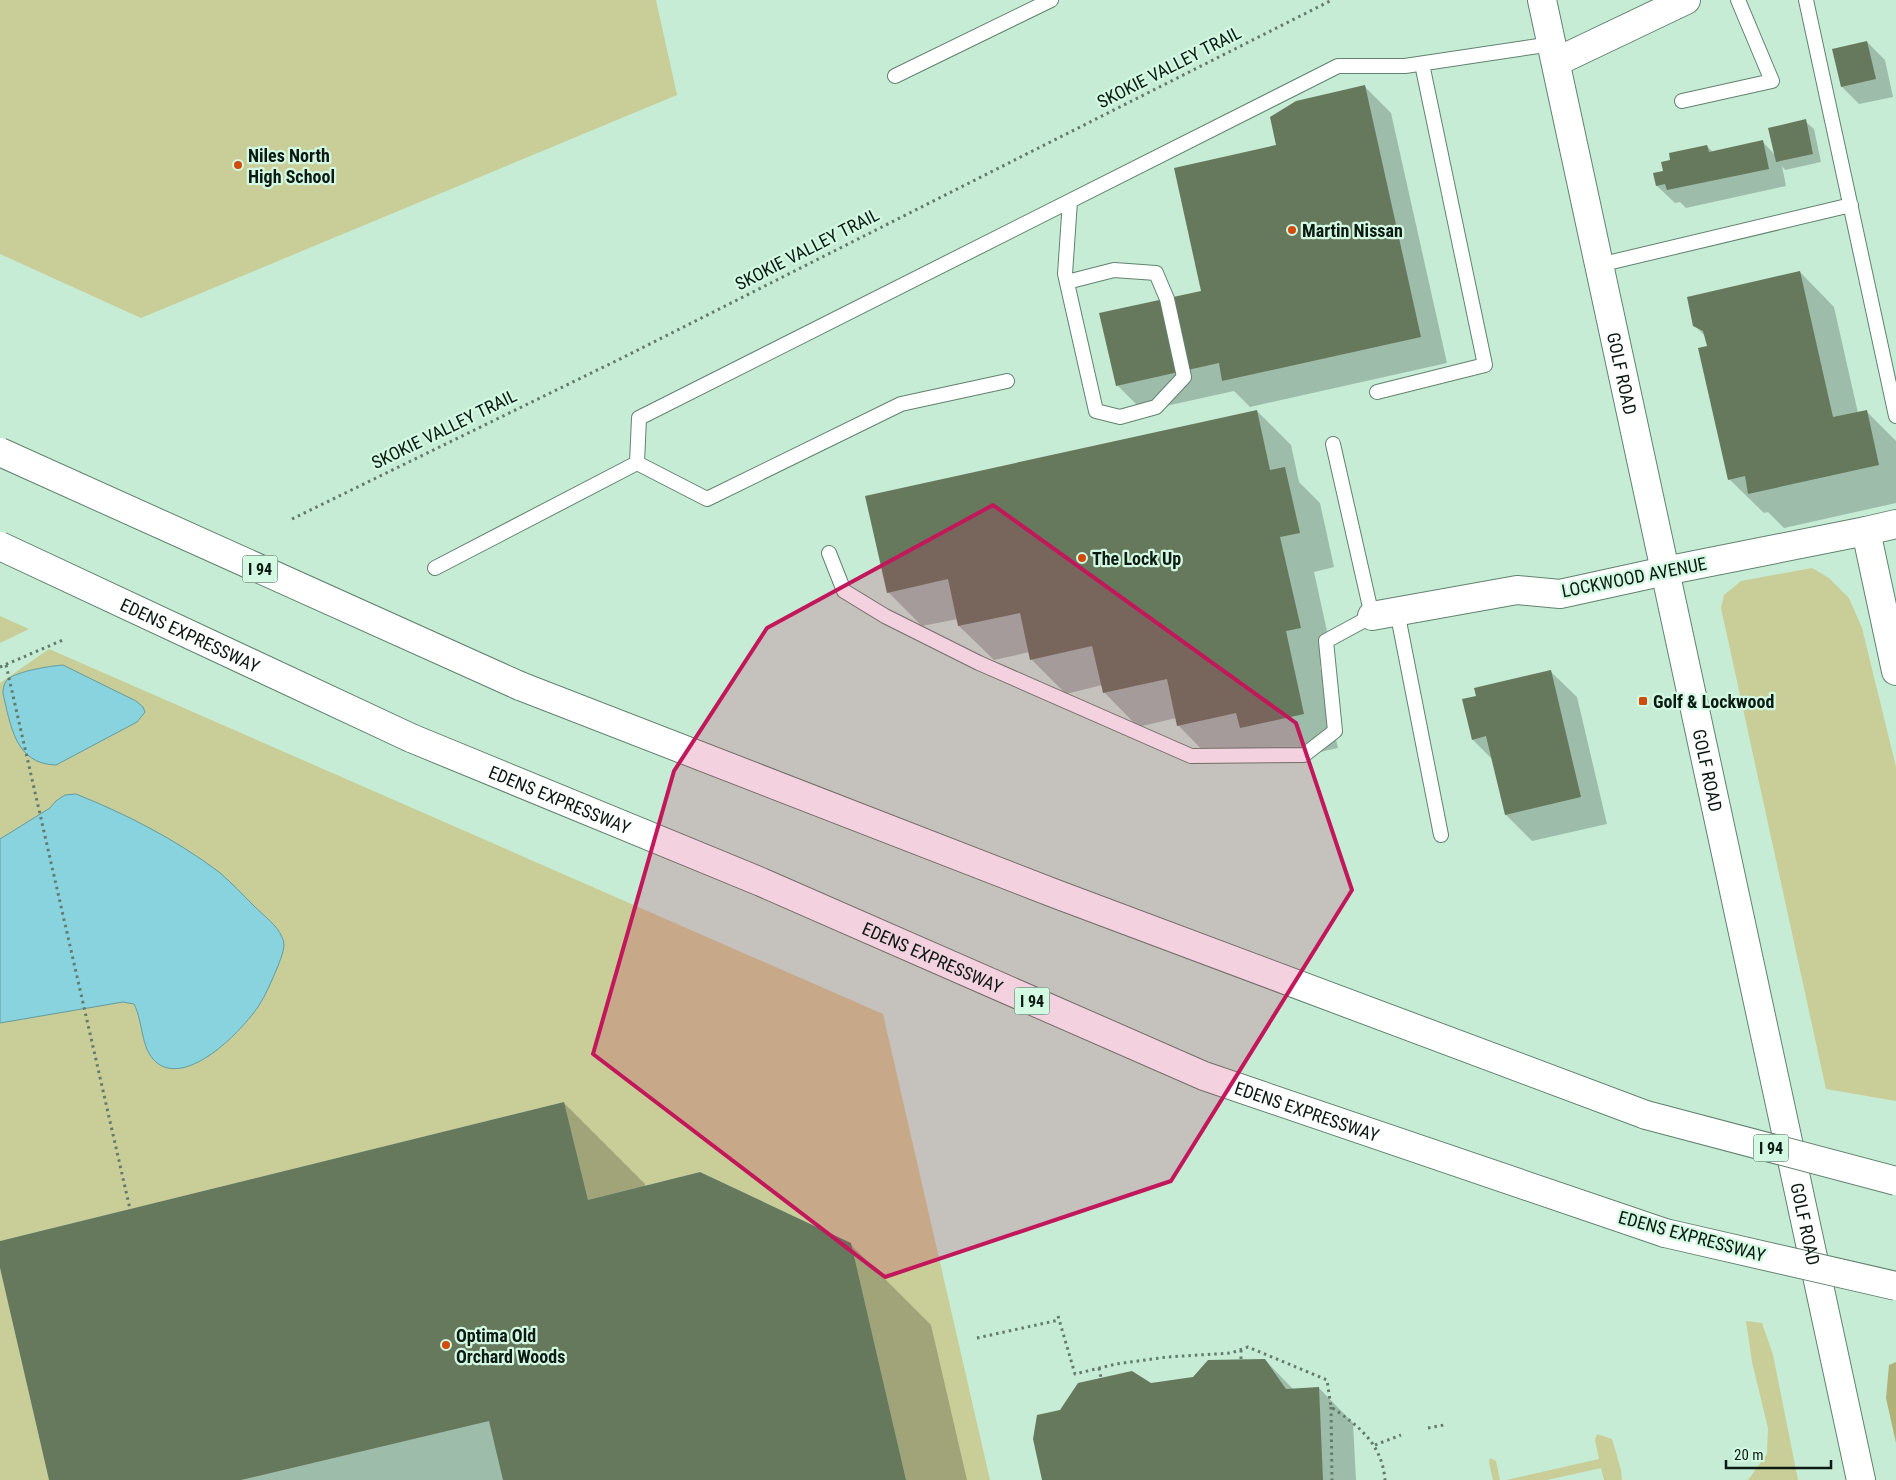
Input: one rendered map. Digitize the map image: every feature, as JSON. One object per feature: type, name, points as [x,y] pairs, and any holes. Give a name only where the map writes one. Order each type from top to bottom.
[{"type":"main road","name":"GOLF ROAD","points":[[1542,0],[1861,1480]]},
{"type":"main road","points":[[1554,53],[1686,0]]},
{"type":"main road","name":"I 94","points":[[0,452],[520,686],[1056,894],[1646,1116],[1896,1181]]},
{"type":"main road","name":"LOCKWOOD AVENUE","points":[[1384,614],[1517,590],[1560,594],[1896,524]]},
{"type":"main road","points":[[1866,531],[1896,671]]},
{"type":"main road","name":"EDENS EXPRESSWAY","points":[[0,546],[411,738],[761,882],[1204,1076],[1665,1232],[1896,1286]]},
{"type":"lane","points":[[895,76],[1051,0]]},
{"type":"lane","points":[[1682,101],[1772,81],[1738,0]]},
{"type":"lane","points":[[1806,0],[1896,416]]},
{"type":"lane","points":[[637,463],[639,418],[1338,66],[1406,66],[1554,53]]},
{"type":"lane","points":[[1377,392],[1484,365],[1422,64]]},
{"type":"lane","points":[[1067,282],[1114,270],[1156,273],[1167,299],[1184,377],[1156,407],[1120,417],[1096,411],[1065,274],[1070,200]]},
{"type":"lane","points":[[1600,265],[1850,205]]},
{"type":"lane","points":[[637,463],[707,499],[901,404],[1007,381]]},
{"type":"lane","points":[[1333,444],[1384,614],[1441,835]]},
{"type":"lane","points":[[435,568],[637,463]]},
{"type":"lane","points":[[829,553],[844,591],[885,616],[978,663],[1191,756],[1304,755],[1335,731],[1326,641],[1384,614]]},
{"type":"path","name":"SKOKIE VALLEY TRAIL","points":[[292,519],[624,357],[1332,0]]},
{"type":"path","points":[[0,668],[63,640]]},
{"type":"path","points":[[6,665],[130,1209]]},
{"type":"path","points":[[977,1338],[1059,1318],[1075,1374],[1166,1356],[1230,1353],[1248,1347],[1327,1380],[1330,1407],[1332,1480]]},
{"type":"path","points":[[1241,1349],[1241,1359]]},
{"type":"path","points":[[1099,1368],[1101,1378]]},
{"type":"path","points":[[1330,1407],[1352,1421],[1375,1445],[1384,1469],[1385,1480]]},
{"type":"path","points":[[1428,1428],[1444,1425]]},
{"type":"path","points":[[1375,1445],[1401,1435]]},
{"type":"highlighted area","points":[[993,505],[1296,723],[1352,890],[1171,1181],[885,1277],[593,1054],[674,771],[767,628]]},
{"type":"green space","name":"Niles North High School","points":[[0,0],[656,0],[677,95],[141,318],[0,254]]},
{"type":"green space","points":[[1812,568],[1829,578],[1849,598],[1862,628],[1896,767],[1896,1101],[1826,1089],[1721,608],[1724,595],[1741,581]]},
{"type":"green space","points":[[0,616],[29,629],[0,643]]},
{"type":"green space","points":[[49,649],[883,1014],[990,1480],[906,1480],[851,1243],[700,1172],[588,1200],[564,1102],[0,1241],[0,683]]},
{"type":"green space","points":[[0,1268],[49,1480],[0,1480]]},
{"type":"green space","points":[[1746,1321],[1762,1323],[1773,1355],[1798,1480],[1748,1480],[1767,1454],[1768,1428],[1752,1362]]},
{"type":"green space","points":[[1896,1362],[1896,1443],[1886,1398],[1889,1365]]},
{"type":"green space","points":[[1597,1434],[1612,1439],[1622,1480],[1604,1480],[1601,1468],[1547,1480],[1506,1480],[1599,1459],[1595,1440]]},
{"type":"green space","points":[[1490,1458],[1496,1461],[1500,1480],[1493,1480],[1489,1463]]},
{"type":"water","points":[[63,665],[136,701],[143,707],[145,712],[137,722],[56,765],[42,763],[23,751],[12,730],[3,692],[6,682],[13,676],[34,669]]},
{"type":"water","points":[[76,794],[150,828],[202,860],[232,884],[273,924],[282,937],[284,948],[282,955],[264,998],[251,1017],[228,1040],[201,1061],[187,1067],[173,1069],[160,1065],[154,1060],[146,1045],[134,1004],[123,1002],[0,1023],[0,839],[50,808],[65,795]]},
{"type":"building","points":[[1867,41],[1876,79],[1841,87],[1832,49]]},
{"type":"building","name":"Martin Nissan","points":[[1365,85],[1421,337],[1222,381],[1219,363],[1116,386],[1099,313],[1201,291],[1174,168],[1276,145],[1270,117],[1296,101]]},
{"type":"building","points":[[1806,119],[1813,154],[1776,162],[1768,128]]},
{"type":"building","points":[[1763,140],[1769,169],[1667,190],[1665,184],[1656,186],[1653,173],[1663,171],[1661,162],[1670,160],[1669,153],[1707,145],[1709,152]]},
{"type":"building","points":[[1800,271],[1833,417],[1867,410],[1879,465],[1748,494],[1745,476],[1728,480],[1698,348],[1707,346],[1703,331],[1693,326],[1687,297]]},
{"type":"building","name":"The Lock Up","points":[[1257,410],[1270,470],[1285,467],[1300,533],[1280,537],[1301,628],[1286,631],[1304,714],[1240,728],[1236,713],[1177,726],[1167,679],[1103,693],[1092,646],[1030,660],[1020,613],[958,626],[948,579],[887,593],[865,496]]},
{"type":"building","points":[[1551,670],[1581,797],[1505,815],[1486,736],[1472,740],[1462,699],[1476,696],[1474,688]]},
{"type":"building","name":"Optima Old Orchard Woods","points":[[564,1102],[588,1200],[700,1172],[851,1243],[906,1480],[503,1480],[489,1421],[241,1480],[49,1480],[0,1268],[0,1241]]},
{"type":"building","points":[[1265,1359],[1286,1389],[1319,1387],[1323,1480],[1042,1480],[1033,1439],[1037,1415],[1060,1410],[1078,1383],[1132,1371],[1151,1383],[1193,1377],[1208,1360]]},
{"type":"place","name":"Niles North High School","points":[[238,165]]},
{"type":"place","name":"Martin Nissan","points":[[1292,230]]},
{"type":"place","name":"The Lock Up","points":[[1082,558]]},
{"type":"place","name":"Golf & Lockwood","points":[[1643,701]]},
{"type":"place","name":"Optima Old Orchard Woods","points":[[446,1345]]}]
